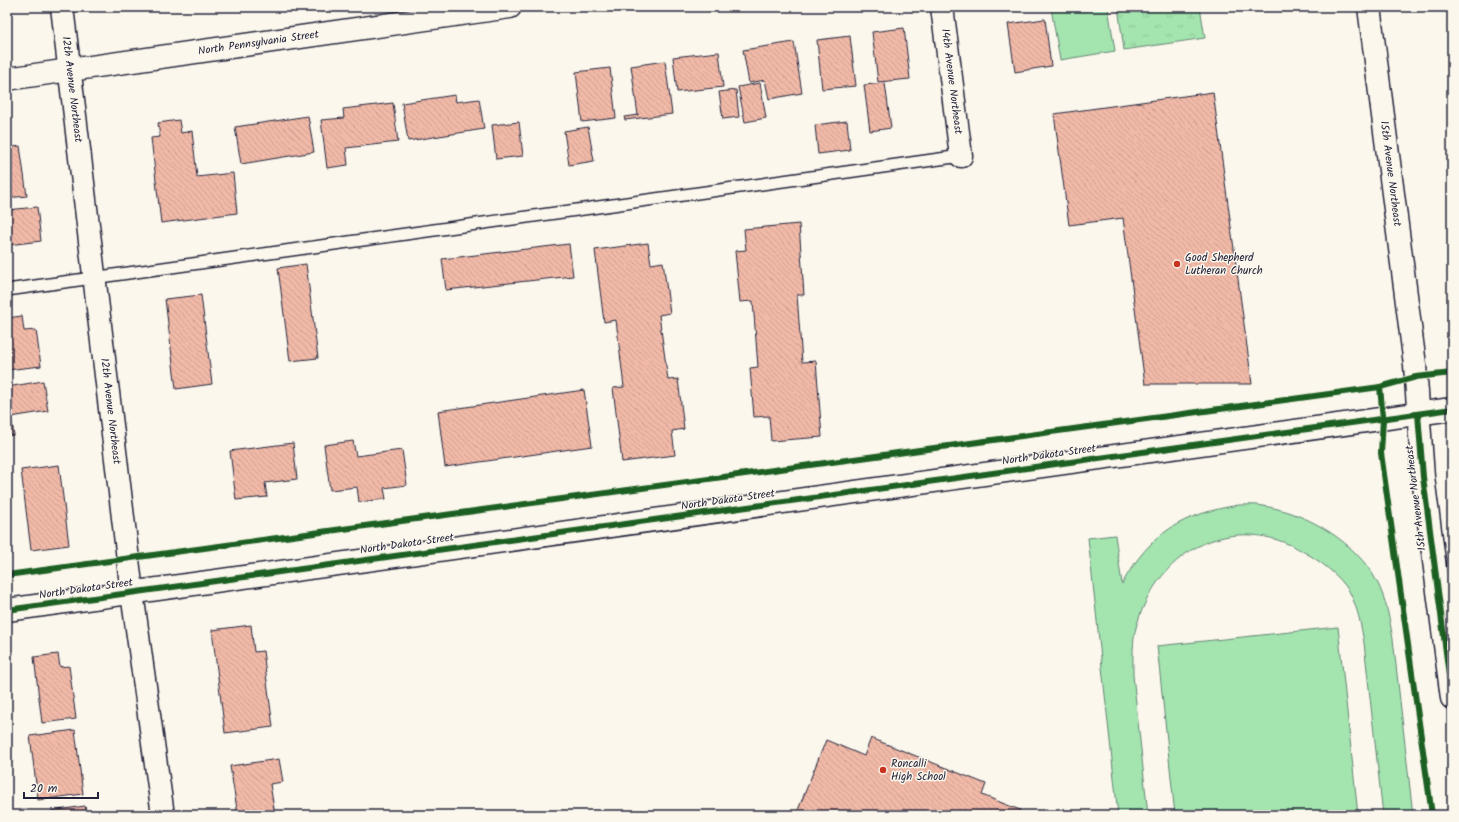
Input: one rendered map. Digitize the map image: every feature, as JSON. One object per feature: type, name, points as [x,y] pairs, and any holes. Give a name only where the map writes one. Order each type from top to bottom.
[{"type":"street","name":"12th Avenue Northeast","points":[[62,7],[132,593],[163,815]]},
{"type":"street","name":"North Pennsylvania Street","points":[[7,78],[510,7]]},
{"type":"street","name":"14th Avenue Northeast","points":[[942,7],[961,156]]},
{"type":"street","name":"15th Avenue Northeast","points":[[1370,7],[1415,365],[1423,477],[1452,698]]},
{"type":"street","name":"North Dakota Street","points":[[7,610],[1452,409]]},
{"type":"lane","points":[[7,290],[95,276],[961,156]]},
{"type":"green space","points":[[1108,7],[1115,51],[1060,60],[1051,8]]},
{"type":"green space","points":[[1118,7],[1200,7],[1205,38],[1124,50]]},
{"type":"green space","points":[[1239,505],[1257,505],[1279,509],[1309,521],[1338,538],[1362,560],[1372,573],[1386,605],[1393,639],[1413,815],[1383,815],[1364,643],[1357,610],[1349,591],[1340,579],[1329,569],[1304,552],[1277,540],[1251,535],[1226,537],[1202,544],[1181,557],[1163,575],[1148,598],[1135,630],[1133,675],[1148,815],[1118,815],[1088,538],[1115,535],[1122,584],[1144,551],[1156,539],[1170,529],[1201,514]]},
{"type":"green space","points":[[1338,627],[1358,815],[1175,815],[1157,646]]},
{"type":"building","points":[[1045,19],[1051,66],[1015,72],[1008,24]]},
{"type":"building","points":[[904,28],[910,79],[878,82],[872,32]]},
{"type":"building","points":[[850,36],[856,86],[822,89],[817,40]]},
{"type":"building","points":[[794,42],[802,93],[769,99],[765,80],[749,83],[743,50]]},
{"type":"building","points":[[719,52],[723,87],[677,92],[673,57]]},
{"type":"building","points":[[665,61],[672,114],[625,120],[624,117],[638,115],[631,66]]},
{"type":"building","points":[[610,68],[616,118],[582,122],[576,72]]},
{"type":"building","points":[[760,83],[766,118],[745,122],[738,87]]},
{"type":"building","points":[[885,83],[891,128],[870,131],[864,85]]},
{"type":"building","points":[[736,90],[739,117],[723,119],[719,92]]},
{"type":"building","name":"Good Shepherd Lutheran Church","points":[[1213,92],[1252,384],[1145,384],[1123,218],[1069,225],[1054,114]]},
{"type":"building","points":[[455,95],[456,102],[479,99],[484,129],[408,141],[402,103]]},
{"type":"building","points":[[393,103],[398,142],[346,148],[348,165],[327,168],[321,120],[344,118],[343,109]]},
{"type":"building","points":[[308,116],[314,152],[241,164],[235,127]]},
{"type":"building","points":[[179,120],[181,133],[192,131],[197,177],[233,173],[237,213],[161,223],[151,138],[160,137],[158,123]]},
{"type":"building","points":[[847,121],[850,150],[818,154],[815,125]]},
{"type":"building","points":[[519,122],[523,156],[496,159],[492,125]]},
{"type":"building","points":[[588,127],[594,161],[569,165],[564,131]]},
{"type":"building","points":[[20,146],[27,196],[7,198],[7,148]]},
{"type":"building","points":[[37,207],[41,241],[8,245],[7,210]]},
{"type":"building","points":[[799,224],[804,295],[797,295],[802,362],[816,361],[822,437],[771,441],[769,416],[754,417],[750,368],[758,367],[753,301],[740,302],[735,251],[746,250],[744,229]]},
{"type":"building","points":[[648,243],[651,264],[663,262],[670,313],[659,315],[668,380],[678,379],[684,429],[672,431],[675,455],[622,462],[613,388],[624,387],[616,320],[604,322],[595,250]]},
{"type":"building","points":[[569,244],[573,276],[446,290],[442,259]]},
{"type":"building","points":[[306,264],[318,358],[290,361],[278,268]]},
{"type":"building","points":[[201,295],[212,384],[176,389],[165,299]]},
{"type":"building","points":[[22,316],[24,331],[36,330],[41,366],[7,370],[7,318]]},
{"type":"building","points":[[43,381],[48,411],[11,417],[14,435],[7,436],[7,387]]},
{"type":"building","points":[[584,390],[592,446],[445,467],[438,411]]},
{"type":"building","points":[[353,441],[356,456],[402,450],[407,485],[384,488],[386,499],[359,502],[357,487],[330,490],[324,445]]},
{"type":"building","points":[[293,443],[297,479],[265,483],[267,497],[236,500],[230,451]]},
{"type":"building","points":[[59,465],[69,545],[31,550],[21,470]]},
{"type":"building","points":[[7,523],[11,555],[7,555]]},
{"type":"building","points":[[251,625],[254,652],[263,651],[273,727],[225,733],[212,630]]},
{"type":"building","points":[[58,654],[60,667],[69,666],[76,719],[42,723],[34,657]]},
{"type":"building","points":[[75,730],[83,794],[38,800],[30,736]]},
{"type":"building","name":"Roncalli High School","points":[[871,738],[986,784],[982,795],[1020,810],[1018,815],[796,815],[826,740],[864,756]]},
{"type":"building","points":[[279,759],[283,782],[270,784],[275,815],[238,815],[230,766]]},
{"type":"building","points":[[85,806],[87,815],[51,815],[51,811]]},
{"type":"cycle path","points":[[7,575],[1380,387],[1416,377],[1452,373]]},
{"type":"cycle path","points":[[1380,387],[1383,419],[1381,453],[1432,815]]},
{"type":"cycle path","points":[[7,610],[1452,409]]},
{"type":"cycle path","points":[[1418,414],[1423,477],[1452,698]]},
{"type":"place","name":"Good Shepherd Lutheran Church","points":[[1177,264]]},
{"type":"place","name":"Roncalli High School","points":[[883,770]]}]
